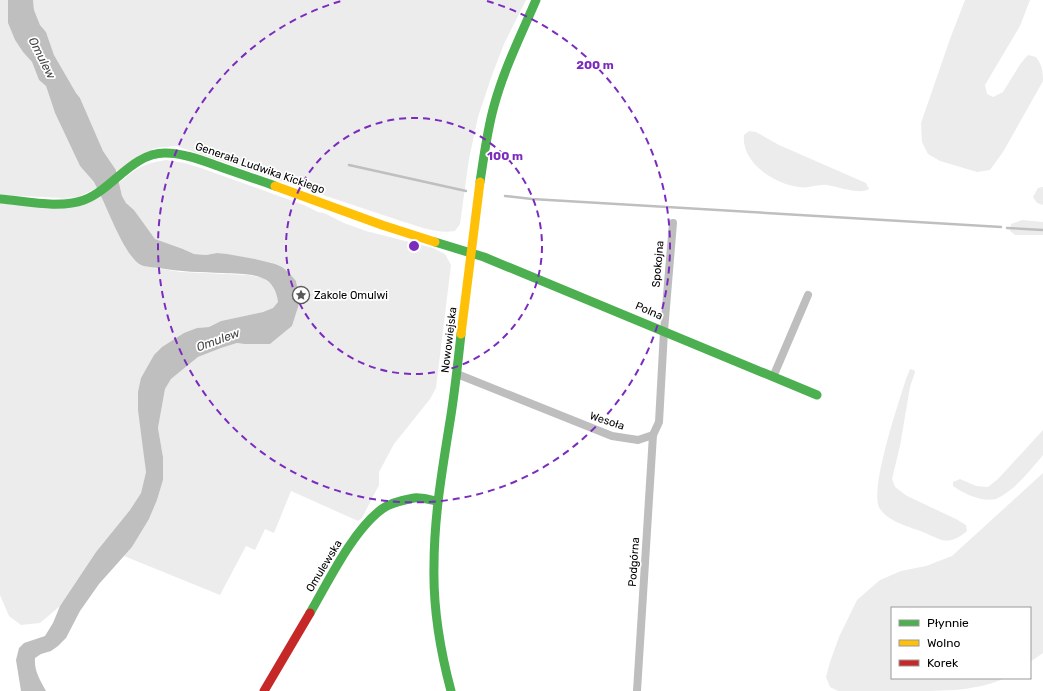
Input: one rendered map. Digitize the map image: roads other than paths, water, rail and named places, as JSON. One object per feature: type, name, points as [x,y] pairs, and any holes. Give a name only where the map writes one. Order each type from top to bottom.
[{"type":"street","name":"Nowowiejska","points":[[451,691],[442,656],[434,588],[434,547],[438,501],[457,374],[476,208],[489,128],[496,97],[508,64],[536,0]]},
{"type":"street","name":"Generała Ludwika Kickiego","points":[[0,199],[56,204],[84,200],[97,194],[137,162],[151,156],[164,154],[188,156],[296,193],[382,225],[471,252]]},
{"type":"street","name":"Spokojna","points":[[664,331],[673,223]]},
{"type":"street","name":"Polna","points":[[471,252],[817,395]]},
{"type":"street","points":[[773,377],[808,294]]},
{"type":"street","points":[[653,435],[659,422],[664,331]]},
{"type":"street","name":"Wesoła","points":[[457,374],[612,436],[638,440],[653,435]]},
{"type":"street","name":"Podgórna","points":[[637,691],[653,435]]},
{"type":"street","name":"Omulewska","points":[[264,691],[344,555],[361,530],[382,509],[398,502],[415,498],[438,501]]},
{"type":"water","name":"Omulew","points":[[8,0],[33,0],[34,10],[40,25],[46,32],[54,55],[80,98],[103,151],[116,170],[122,196],[155,239],[194,254],[227,254],[275,264],[282,267],[296,281],[300,301],[292,326],[270,344],[237,343],[221,348],[198,357],[171,379],[165,389],[158,428],[163,457],[163,480],[157,500],[149,519],[132,547],[99,584],[80,611],[66,638],[51,651],[41,654],[35,658],[36,671],[46,691],[21,691],[16,660],[19,648],[24,643],[45,636],[53,623],[60,606],[96,552],[130,510],[141,493],[146,472],[138,410],[138,392],[141,378],[154,355],[162,347],[184,333],[197,328],[209,327],[221,321],[263,312],[273,308],[278,302],[271,284],[266,279],[258,276],[191,272],[143,266],[135,260],[128,252],[116,230],[94,182],[80,166],[55,113],[46,86],[39,80],[32,62],[15,40],[8,23]]},
{"type":"waterway","points":[[349,165],[466,191]]},
{"type":"waterway","points":[[505,196],[532,199],[1001,227]]},
{"type":"waterway","points":[[1007,228],[1043,230]]},
{"type":"place","name":"Zakole Omulwi","points":[[301,295]]}]
